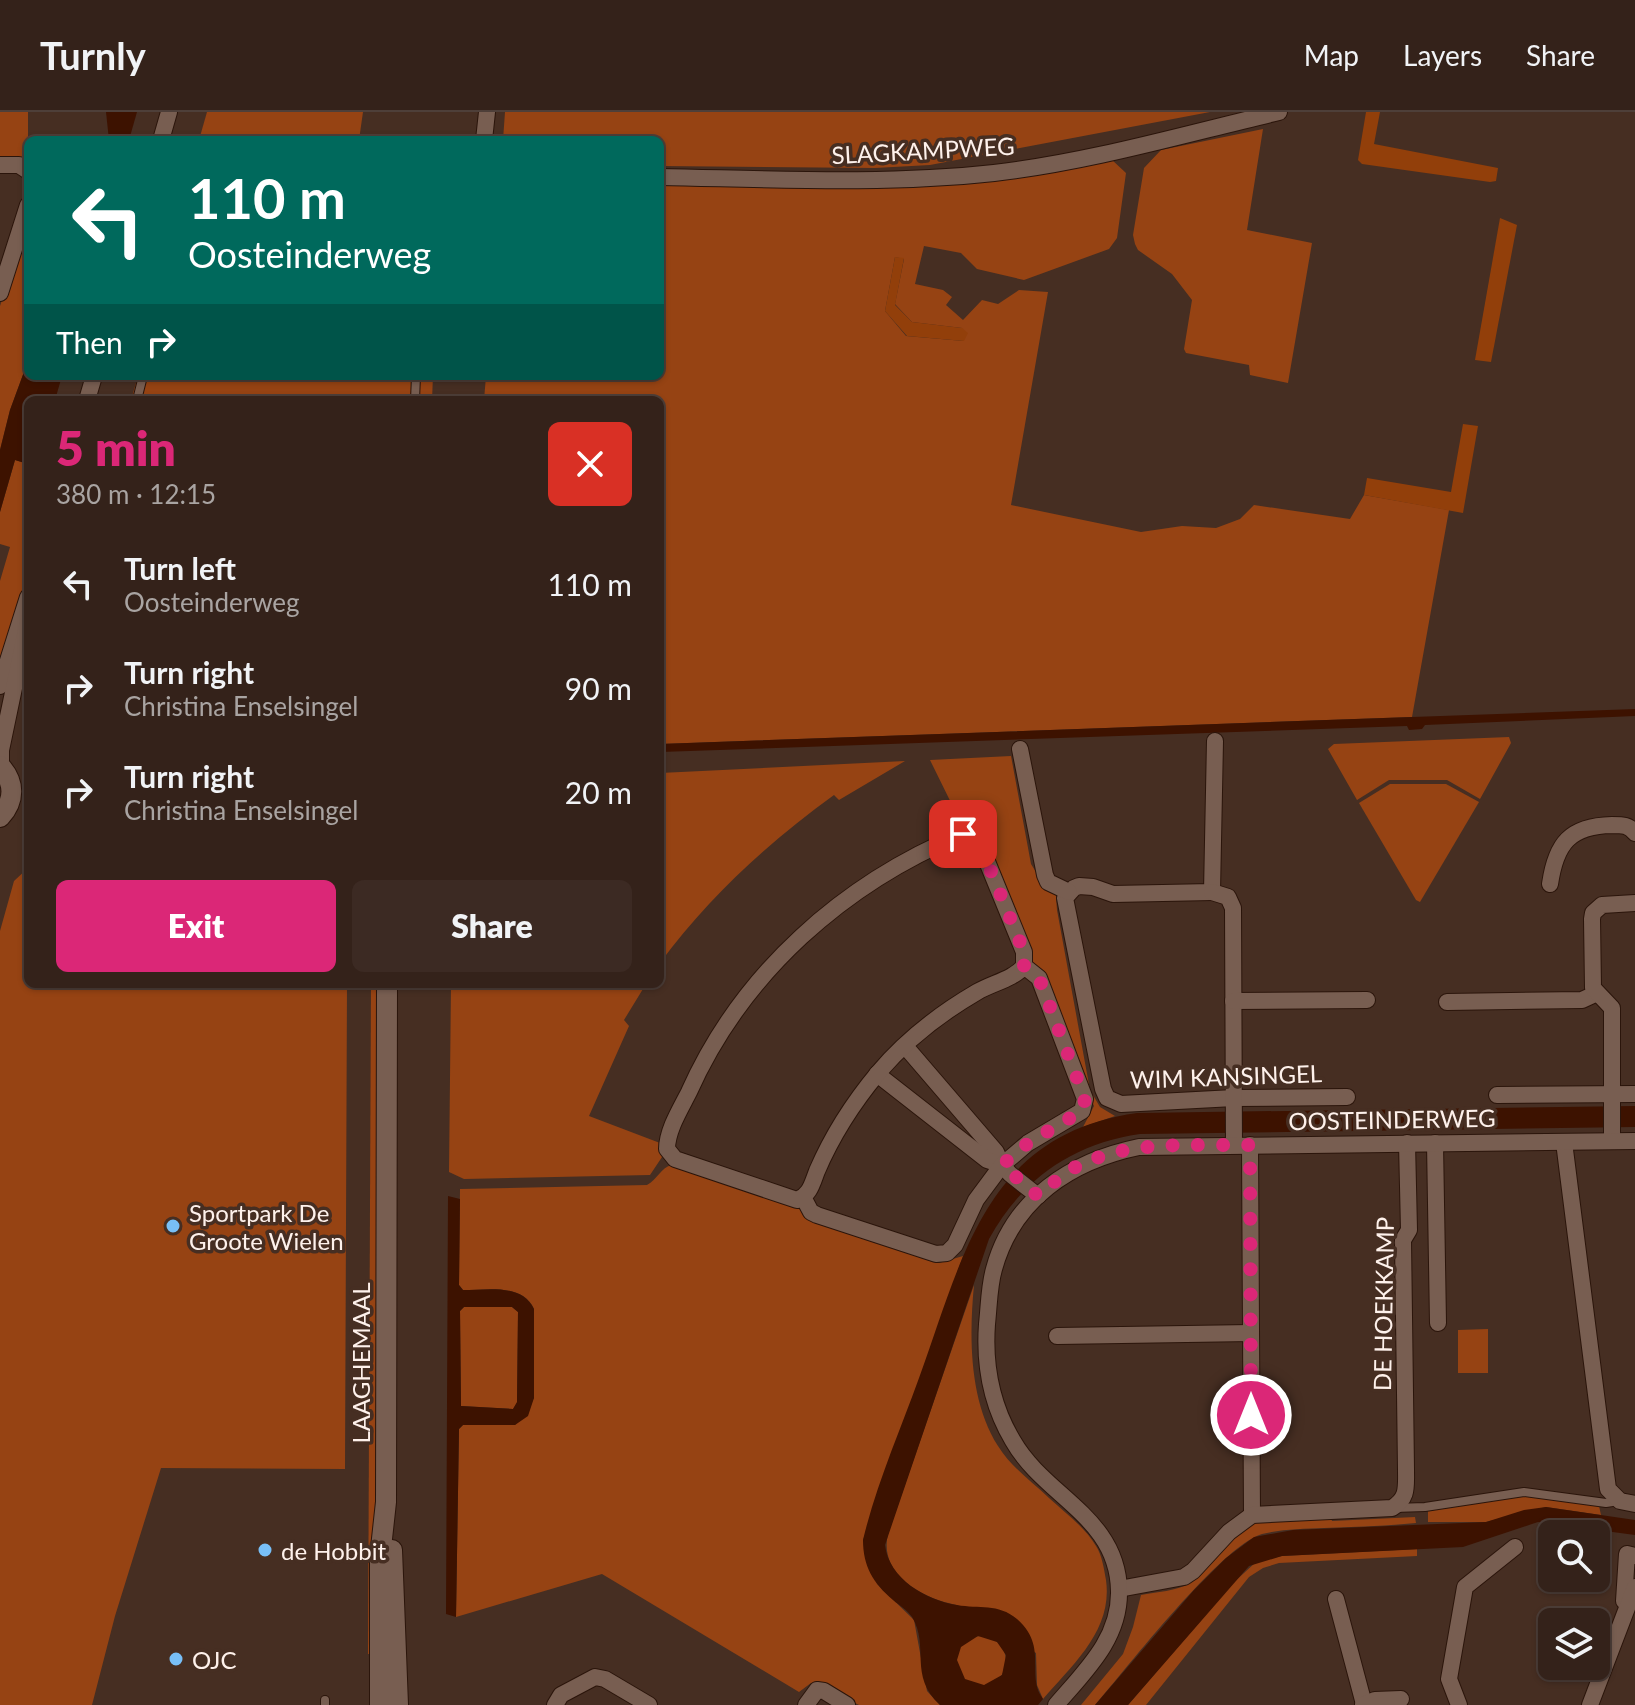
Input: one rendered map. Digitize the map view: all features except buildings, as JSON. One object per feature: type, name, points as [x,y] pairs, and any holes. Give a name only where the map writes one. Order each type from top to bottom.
[{"type":"street","points":[[162,136],[169,112]]},
{"type":"street","points":[[484,136],[487,112]]},
{"type":"street","name":"SLAGKAMPWEG","points":[[664,177],[898,180],[996,173],[1047,165],[1279,112]]},
{"type":"street","points":[[0,165],[19,165],[24,168]]},
{"type":"street","points":[[0,293],[24,218]]},
{"type":"street","points":[[0,686],[24,610]]},
{"type":"street","points":[[12,808],[9,774],[1,750],[24,640]]},
{"type":"street","points":[[1212,892],[1215,741]]},
{"type":"street","points":[[1020,749],[1048,882],[1069,892],[1079,886],[1113,894],[1212,892],[1228,897],[1233,908],[1234,1103],[1251,1333],[1252,1515]]},
{"type":"street","points":[[1550,884],[1557,855],[1575,833],[1593,826],[1621,825],[1634,830]]},
{"type":"street","points":[[963,834],[969,834],[979,842],[1024,952],[1024,966],[1018,973],[954,1006],[905,1046],[877,1074],[835,1135],[809,1192],[803,1197],[791,1199],[675,1159],[667,1149],[680,1112],[710,1052],[773,964],[862,887],[928,848],[963,834]]},
{"type":"street","name":"WIM KANSINGEL","points":[[1069,892],[1065,905],[1107,1098],[1121,1104],[1234,1103],[1347,1097]]},
{"type":"street","points":[[1612,1135],[1612,1008],[1595,994],[1592,983],[1593,913],[1602,905],[1635,903]]},
{"type":"street","points":[[803,1197],[811,1212],[817,1215],[936,1254],[947,1253],[955,1245],[976,1200],[1028,1143],[1077,1115],[1085,1105],[1085,1095],[1039,978],[1024,966]]},
{"type":"street","name":"LAAGHEMAAL","points":[[380,1705],[380,1557],[386,1502],[387,988]]},
{"type":"street","points":[[1447,1002],[1582,1000],[1595,994]]},
{"type":"street","points":[[1233,1001],[1367,1000]]},
{"type":"street","points":[[905,1046],[996,1152],[1006,1170]]},
{"type":"street","points":[[877,1074],[1038,1196]]},
{"type":"street","points":[[1497,1095],[1612,1100],[1635,1094]]},
{"type":"street","name":"OOSTEINDERWEG","points":[[1056,1705],[1099,1655],[1112,1631],[1119,1589],[1114,1560],[1104,1537],[1086,1516],[1034,1470],[1015,1445],[1001,1419],[991,1388],[987,1335],[994,1270],[1010,1231],[1038,1196],[1071,1170],[1108,1153],[1139,1147],[1239,1142],[1564,1142],[1612,1135],[1635,1141]]},
{"type":"street","points":[[1564,1142],[1608,1489],[1627,1503]]},
{"type":"street","name":"DE HOEKKAMP","points":[[1392,1508],[1405,1495],[1403,1240],[1409,1230],[1407,1143]]},
{"type":"street","points":[[1435,1143],[1438,1323]]},
{"type":"street","points":[[1057,1336],[1251,1333]]},
{"type":"street","name":"LAAGHEMAAL","points":[[386,1502],[393,1556],[398,1705]]},
{"type":"street","points":[[1119,1589],[1184,1577],[1229,1532],[1252,1515],[1392,1508]]},
{"type":"street","points":[[1459,1705],[1449,1679],[1465,1587],[1515,1547]]},
{"type":"street","points":[[1623,1615],[1627,1554],[1635,1556]]},
{"type":"street","points":[[1593,1703],[1635,1587]]},
{"type":"street","points":[[1336,1599],[1363,1705],[1375,1700],[1401,1699]]},
{"type":"street","points":[[555,1705],[561,1695],[595,1677],[605,1679],[649,1705]]},
{"type":"street","points":[[806,1705],[817,1690],[847,1705]]},
{"type":"lane","points":[[1392,1508],[1425,1507],[1524,1492],[1627,1503]]},
{"type":"shaded area","points":[[0,112],[28,112],[24,161],[0,158]]},
{"type":"shaded area","points":[[106,112],[137,112],[130,136],[109,136]]},
{"type":"shaded area","points":[[207,112],[363,112],[360,136],[200,136]]},
{"type":"shaded area","points":[[505,112],[1210,112],[930,165],[875,168],[664,166],[664,136],[503,136]]},
{"type":"shaded area","points":[[1366,112],[1380,112],[1374,144],[1498,168],[1496,181],[1362,164],[1358,160]]},
{"type":"shaded area","points":[[1263,129],[1247,230],[1312,243],[1288,383],[1250,375],[1249,365],[1186,353],[1184,349],[1192,300],[1172,274],[1138,250],[1133,235],[1144,168],[1161,150]]},
{"type":"shaded area","points":[[1111,159],[1126,173],[1117,238],[1109,249],[1024,280],[977,269],[961,253],[924,246],[915,284],[943,290],[952,297],[946,305],[963,320],[982,300],[998,304],[1019,290],[1048,292],[1011,505],[1141,532],[1182,526],[1216,528],[1240,519],[1254,505],[1350,519],[1364,495],[1449,510],[1412,717],[664,744],[664,396],[484,396],[486,380],[664,380],[664,183],[892,186]],"holes":[[[895,257],[904,259],[895,304],[912,322],[962,328],[964,341],[906,336],[885,311]]]},
{"type":"shaded area","points":[[1500,218],[1517,225],[1491,362],[1475,360]]},
{"type":"shaded area","points":[[24,232],[24,372],[0,450],[0,306]]},
{"type":"shaded area","points":[[895,257],[904,258],[895,305],[912,322],[962,328],[968,333],[964,341],[907,336],[885,311]]},
{"type":"shaded area","points":[[24,372],[24,380],[61,380],[56,396],[24,396],[24,463],[15,460],[0,512],[0,450]]},
{"type":"shaded area","points":[[137,380],[433,380],[432,396],[132,396]]},
{"type":"shaded area","points":[[1463,424],[1478,426],[1463,513],[1364,495],[1367,478],[1451,492]]},
{"type":"shaded area","points":[[15,460],[24,463],[24,584],[0,669],[0,581],[10,547],[0,544],[0,512]]},
{"type":"shaded area","points":[[1635,709],[1635,716],[1425,725],[1422,729],[1409,730],[1407,726],[664,752],[664,744]]},
{"type":"shaded area","points":[[1509,737],[1511,743],[1480,799],[1447,780],[1389,780],[1357,800],[1328,749],[1334,744]]},
{"type":"shaded area","points":[[1011,756],[1031,864],[1044,885],[1059,893],[1056,897],[1057,910],[1090,1090],[1100,1107],[1115,1116],[1083,1127],[1094,1106],[1032,962],[1032,953],[976,826],[961,823],[930,760]]},
{"type":"shaded area","points":[[905,761],[839,800],[834,795],[786,832],[719,893],[664,958],[664,773]]},
{"type":"shaded area","points":[[1390,784],[1446,784],[1479,802],[1420,902],[1359,803]]},
{"type":"shaded area","name":"Sportpark De Groote Wielen","points":[[24,872],[24,988],[347,988],[345,1469],[161,1468],[115,1616],[92,1705],[0,1705],[0,931],[14,881]]},
{"type":"shaded area","points":[[371,988],[380,988],[377,1654],[368,1654]]},
{"type":"shaded area","points":[[451,988],[644,988],[624,1020],[629,1026],[589,1116],[660,1143],[662,1157],[650,1175],[464,1179],[449,1172]]},
{"type":"shaded area","points":[[1635,1106],[1635,1127],[1140,1134],[1092,1146],[1051,1168],[1033,1182],[1002,1218],[989,1239],[885,1545],[888,1557],[901,1578],[922,1593],[957,1605],[1003,1611],[1017,1619],[1032,1640],[1036,1680],[1043,1699],[1038,1705],[940,1705],[925,1683],[917,1628],[912,1617],[880,1587],[867,1566],[863,1540],[875,1499],[950,1288],[988,1208],[1013,1174],[1045,1146],[1086,1125],[1137,1113]],"holes":[[[978,1636],[997,1642],[1006,1655],[1002,1675],[984,1685],[965,1679],[957,1660],[961,1647]]]},
{"type":"shaded area","points":[[672,1165],[797,1206],[815,1222],[933,1262],[963,1256],[863,1540],[877,1584],[914,1620],[927,1691],[940,1705],[859,1705],[811,1683],[799,1692],[602,1574],[456,1617],[459,1429],[463,1425],[515,1425],[534,1398],[534,1309],[529,1301],[513,1292],[463,1290],[459,1285],[460,1189],[647,1185]]},
{"type":"shaded area","points":[[448,1196],[460,1199],[459,1285],[463,1290],[513,1292],[521,1295],[534,1309],[534,1398],[528,1416],[515,1425],[463,1425],[459,1429],[456,1617],[446,1614]],"holes":[[[464,1307],[512,1307],[518,1312],[517,1402],[513,1409],[461,1406],[460,1311]]]},
{"type":"shaded area","points":[[974,1285],[973,1368],[988,1428],[1009,1461],[1091,1539],[1100,1554],[1106,1580],[1107,1598],[1097,1630],[1078,1659],[1043,1699],[1037,1685],[1036,1653],[972,1612],[917,1590],[899,1576],[888,1557],[888,1534]]},
{"type":"shaded area","points":[[464,1307],[512,1307],[518,1312],[517,1403],[513,1409],[461,1406],[460,1311]]},
{"type":"shaded area","points":[[1488,1329],[1488,1373],[1458,1373],[1458,1330]]},
{"type":"shaded area","points":[[1522,1496],[1599,1506],[1601,1515],[1546,1507],[1486,1522],[1428,1522],[1428,1511]]},
{"type":"shaded area","points":[[1546,1507],[1635,1520],[1635,1535],[1610,1532],[1610,1520],[1538,1520],[1463,1547],[1282,1556],[1249,1566],[1128,1705],[1095,1705],[1194,1590],[1226,1558],[1254,1537],[1293,1530],[1486,1522],[1524,1510]]},
{"type":"shaded area","points":[[1415,1517],[1416,1523],[1277,1531],[1262,1534],[1244,1544],[1199,1584],[1095,1705],[1081,1705],[1123,1654],[1141,1595],[1173,1590],[1190,1583],[1231,1540],[1249,1526],[1260,1521]]},
{"type":"shaded area","points":[[1417,1549],[1417,1556],[1279,1563],[1263,1568],[1249,1577],[1146,1705],[1128,1705],[1232,1584],[1256,1562],[1282,1556]]},
{"type":"shaded area","points":[[981,1636],[998,1644],[1006,1661],[998,1678],[981,1686],[964,1678],[956,1661],[964,1644]]},
{"type":"place","name":"Sportpark De Groote Wielen","points":[[173,1226]]},
{"type":"place","name":"de Hobbit","points":[[265,1550]]},
{"type":"place","name":"OJC","points":[[176,1659]]},
{"type":"route","points":[[963,834],[975,837],[979,842],[1024,952],[1024,966],[1039,978],[1085,1095],[1082,1111],[1028,1143],[1002,1165],[1010,1174],[1038,1196],[1071,1170],[1108,1153],[1139,1147],[1250,1145],[1251,1415]]}]
